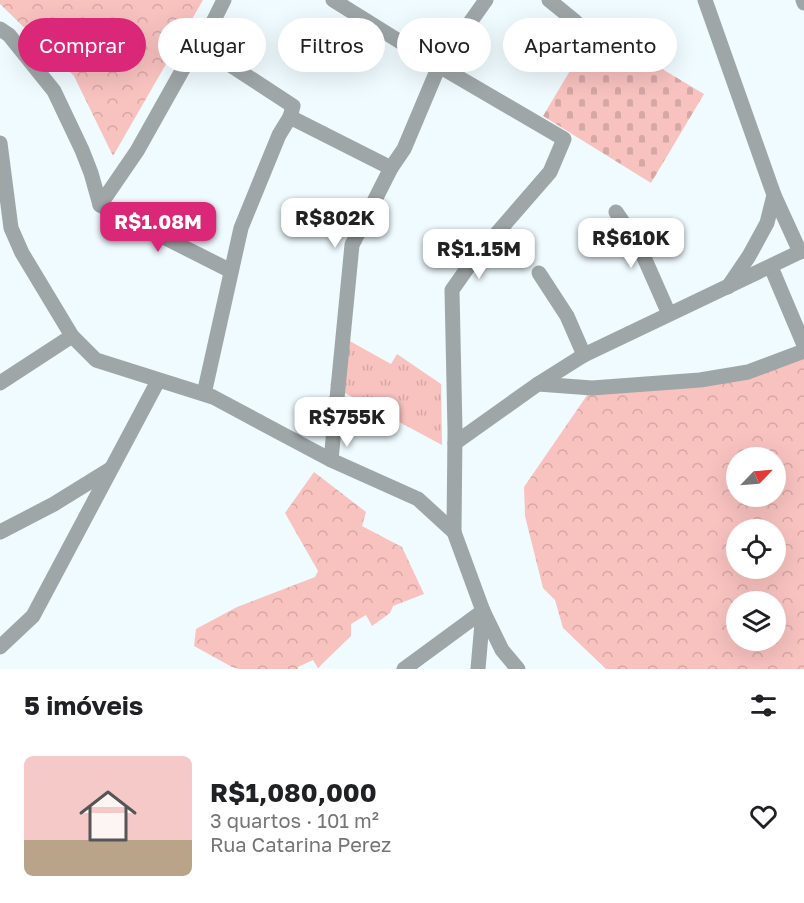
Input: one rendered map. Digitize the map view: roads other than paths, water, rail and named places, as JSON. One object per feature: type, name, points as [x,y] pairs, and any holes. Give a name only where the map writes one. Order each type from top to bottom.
[{"type":"street","points":[[215,18],[224,0]]},
{"type":"street","points":[[333,0],[397,40]]},
{"type":"street","points":[[473,18],[486,0]]},
{"type":"street","points":[[549,0],[572,18]]},
{"type":"street","points":[[454,443],[584,355],[802,251],[774,195],[705,0]]},
{"type":"street","points":[[0,29],[9,35],[54,91],[82,150],[100,205],[231,271]]},
{"type":"street","points":[[100,205],[137,151],[181,72]]},
{"type":"street","points":[[204,394],[241,228],[293,106],[241,72]]},
{"type":"street","points":[[331,460],[352,245],[391,168],[404,149],[436,72]]},
{"type":"street","points":[[449,72],[564,139],[550,172],[471,263],[452,290],[454,532],[483,611],[502,650],[518,669]]},
{"type":"street","points":[[290,117],[391,168]]},
{"type":"street","points":[[0,143],[5,231],[22,253],[72,336],[96,360],[213,397],[331,460],[418,499],[454,532]]},
{"type":"street","points":[[728,287],[749,256],[767,223],[774,195]]},
{"type":"street","points":[[616,212],[639,246],[669,314]]},
{"type":"street","points":[[771,267],[804,345]]},
{"type":"street","points":[[539,273],[567,316],[584,355]]},
{"type":"street","points":[[0,383],[72,336]]},
{"type":"street","points":[[538,384],[592,388],[700,380],[748,372],[804,351]]},
{"type":"street","points":[[0,646],[33,616],[158,381]]},
{"type":"street","points":[[0,532],[54,504],[112,468]]},
{"type":"street","points":[[405,669],[483,611]]},
{"type":"street","points":[[478,669],[483,611]]}]
